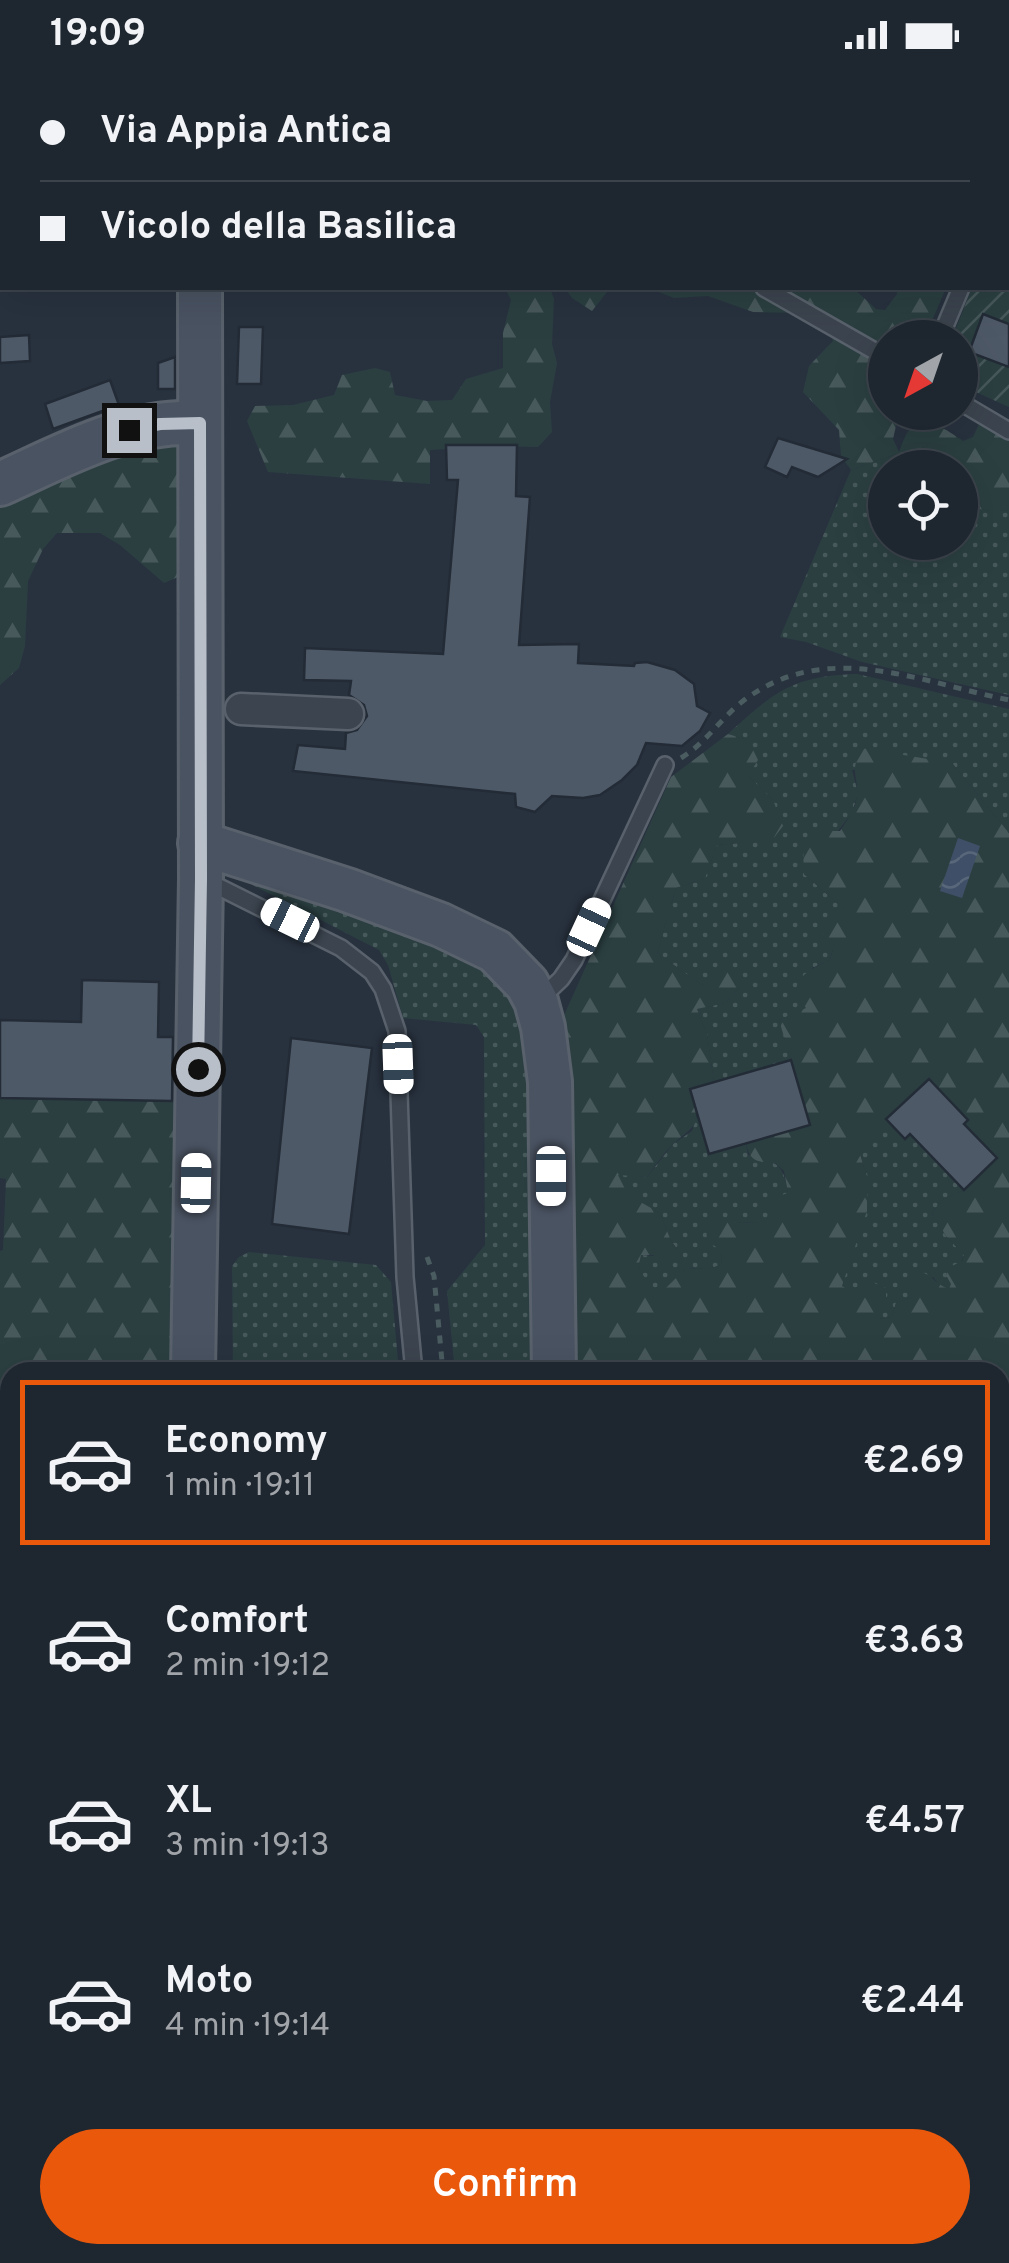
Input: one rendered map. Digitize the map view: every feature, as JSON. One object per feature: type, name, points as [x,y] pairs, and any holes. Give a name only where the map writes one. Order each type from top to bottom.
[{"type":"main road","points":[[193,1362],[200,861],[200,290]]},
{"type":"main road","points":[[0,484],[111,435],[146,426],[200,423]]},
{"type":"main road","points":[[200,861],[379,901],[472,939],[510,963],[536,1001],[547,1047],[554,1362]]},
{"type":"street","points":[[240,709],[348,714]]},
{"type":"lane","points":[[768,290],[868,347]]},
{"type":"lane","points":[[948,320],[960,290]]},
{"type":"lane","points":[[978,413],[1009,431]]},
{"type":"lane","points":[[536,1001],[574,960],[665,765]]},
{"type":"lane","points":[[200,861],[330,941],[363,964],[379,982],[397,1031],[403,1232],[413,1362]]},
{"type":"path","points":[[665,765],[698,748],[742,702],[770,686],[823,667],[861,666],[1009,700]]},
{"type":"path","points":[[403,1232],[423,1250],[434,1276],[442,1362]]},
{"type":"green space","points":[[506,290],[551,290],[554,299],[552,344],[557,363],[550,402],[552,432],[538,447],[448,445],[446,449],[430,450],[430,484],[268,472],[247,421],[255,406],[293,405],[334,395],[342,375],[375,368],[390,372],[395,395],[427,401],[452,400],[466,379],[503,368],[503,333],[511,300]]},
{"type":"green space","points":[[566,290],[607,292],[592,311]]},
{"type":"green space","points":[[654,290],[855,290],[876,309],[885,310],[897,290],[945,290],[932,320],[868,320],[868,430],[895,430],[893,439],[898,450],[868,450],[868,464],[851,470],[841,456],[839,430],[803,392],[809,366],[833,341],[828,326],[803,313],[753,312],[708,296],[674,298]]},
{"type":"green space","points":[[971,290],[1009,290],[1009,324],[983,314],[978,328],[978,320],[959,320]]},
{"type":"green space","points":[[978,355],[1009,367],[1009,407],[978,393]]},
{"type":"green space","points":[[980,422],[1009,425],[1009,510],[978,508],[978,450],[932,450],[928,445],[918,450],[900,450],[909,430],[944,430],[963,441],[973,437]]},
{"type":"green space","points":[[175,445],[197,457],[192,571],[164,583],[100,533],[57,533],[43,549],[28,581],[25,646],[19,668],[0,685],[0,502],[110,451]]},
{"type":"green space","points":[[868,464],[868,560],[978,560],[978,508],[1009,510],[1009,695],[862,662],[780,637],[851,470]]},
{"type":"green space","points":[[857,674],[1009,709],[1009,833],[952,763],[852,770],[858,793],[852,813],[804,874],[844,909],[830,960],[812,968],[807,1008],[779,1020],[791,1060],[714,1082],[707,1034],[697,1009],[725,1003],[740,987],[703,986],[657,953],[676,888],[705,878],[717,845],[740,843],[773,800],[748,776],[748,740],[728,734],[785,689],[816,678]]},
{"type":"green space","points":[[728,734],[748,740],[758,760],[748,776],[773,800],[783,826],[769,844],[754,832],[740,843],[717,845],[705,878],[676,888],[657,953],[703,986],[717,974],[734,971],[740,987],[725,1003],[697,1009],[707,1034],[714,1082],[690,1089],[695,1122],[647,1177],[618,1175],[628,1195],[660,1213],[671,1241],[684,1258],[665,1265],[653,1255],[641,1255],[638,1269],[659,1295],[686,1268],[721,1265],[722,1250],[707,1242],[706,1222],[720,1214],[730,1223],[765,1222],[769,1213],[764,1201],[788,1193],[784,1171],[775,1163],[752,1158],[746,1144],[810,1125],[779,1020],[806,1008],[798,996],[798,982],[807,972],[830,960],[833,950],[821,936],[844,909],[804,874],[803,847],[816,831],[840,831],[849,817],[857,796],[855,767],[861,748],[952,763],[1009,833],[1009,1362],[562,1362],[557,1031],[671,777]],"holes":[[[929,1079],[968,1120],[964,1124],[997,1158],[964,1190],[942,1200],[932,1213],[964,1255],[962,1261],[950,1267],[946,1275],[951,1284],[949,1289],[924,1273],[912,1277],[912,1297],[896,1303],[892,1317],[880,1319],[878,1310],[886,1303],[886,1288],[872,1282],[857,1295],[842,1286],[867,1211],[867,1177],[858,1148],[879,1140],[886,1119]]]},
{"type":"green space","points":[[235,876],[391,920],[486,963],[531,1026],[534,1362],[454,1362],[447,1291],[485,1245],[484,1037],[476,1025],[403,1018],[388,965],[379,950]]},
{"type":"green space","points":[[0,1098],[181,1101],[187,1362],[0,1362],[0,1251],[6,1179],[0,1178]]},
{"type":"green space","points":[[697,1116],[709,1154],[746,1144],[748,1155],[781,1169],[788,1193],[777,1198],[766,1222],[730,1223],[721,1265],[686,1268],[659,1296],[638,1269],[641,1255],[684,1258],[671,1241],[660,1213],[627,1195],[617,1174],[647,1177],[673,1144],[692,1131]]},
{"type":"green space","points":[[886,1119],[910,1134],[964,1190],[942,1200],[932,1213],[964,1255],[949,1290],[933,1277],[912,1286],[912,1297],[896,1303],[892,1317],[879,1319],[877,1310],[842,1287],[867,1177],[858,1148]]},
{"type":"green space","points":[[249,1252],[376,1265],[391,1282],[398,1362],[233,1362],[232,1266]]},
{"type":"water","points":[[958,838],[980,846],[962,898],[940,891]]},
{"type":"building","points":[[983,314],[1009,324],[1009,367],[978,355],[978,328]]},
{"type":"building","points":[[239,327],[263,327],[261,384],[237,384]]},
{"type":"building","points":[[29,335],[30,361],[0,363],[0,337]]},
{"type":"building","points":[[175,357],[175,389],[158,389],[158,363]]},
{"type":"building","points":[[110,380],[119,405],[53,429],[45,404]]},
{"type":"building","points":[[778,438],[847,459],[818,477],[792,467],[787,477],[765,467]]},
{"type":"building","points":[[446,445],[517,445],[516,496],[530,497],[519,645],[579,644],[578,663],[634,666],[647,662],[675,670],[694,684],[697,706],[710,713],[700,731],[682,746],[646,743],[637,765],[600,795],[552,796],[535,812],[516,807],[515,794],[293,771],[298,745],[345,749],[346,733],[357,730],[367,716],[364,705],[349,695],[351,681],[304,680],[305,648],[443,654],[458,480],[447,480]]},
{"type":"building","points":[[82,980],[159,982],[158,1037],[173,1037],[172,1101],[0,1098],[0,1020],[81,1022]]},
{"type":"building","points":[[291,1038],[372,1048],[349,1234],[272,1224]]},
{"type":"building","points":[[791,1060],[810,1125],[709,1154],[690,1089]]},
{"type":"building","points":[[929,1079],[997,1158],[964,1190],[910,1134],[905,1139],[886,1119]]},
{"type":"route","points":[[129,430],[200,423],[198,1069]]}]
